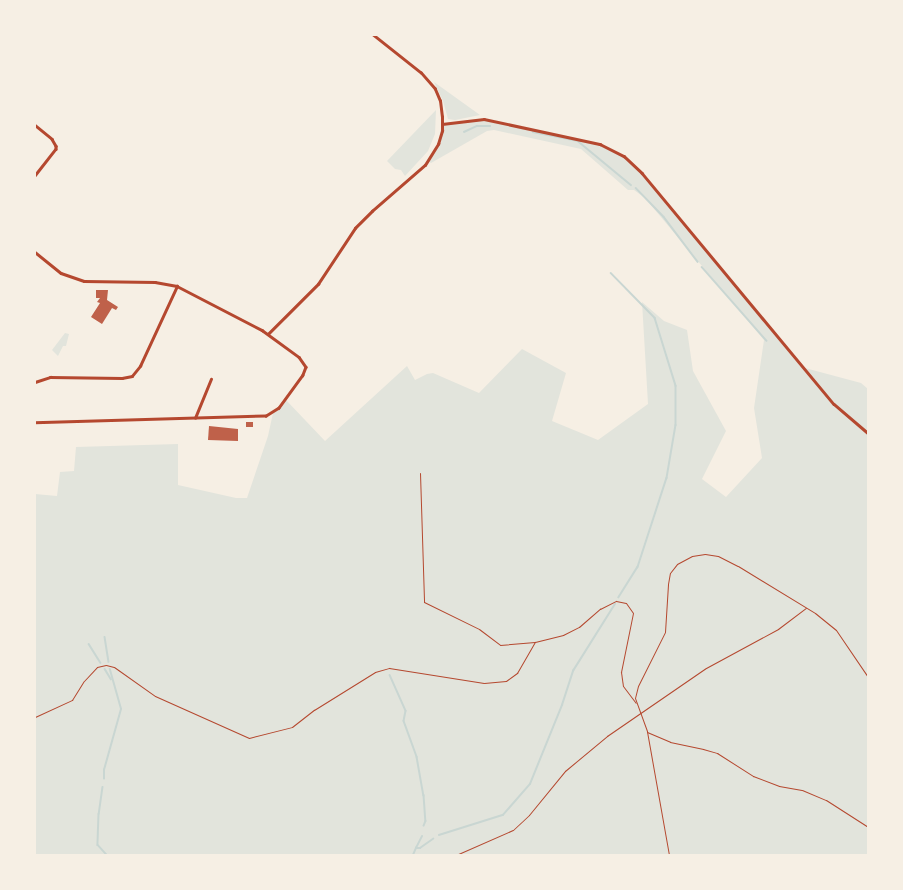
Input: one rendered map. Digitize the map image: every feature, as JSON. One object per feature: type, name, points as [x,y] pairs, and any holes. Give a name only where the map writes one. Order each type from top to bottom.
[{"type":"street","points":[[268,334],[318,284],[346,240],[362,220],[425,165],[438,144],[442,124],[440,101],[427,78],[373,35]]},
{"type":"street","points":[[442,124],[484,119],[600,144],[624,156],[639,170],[832,401],[868,433]]},
{"type":"street","points":[[35,125],[52,139],[56,146],[56,149],[35,176]]},
{"type":"street","points":[[35,252],[61,273],[81,281],[101,283],[155,282],[177,286],[239,317],[268,334],[299,357],[304,362],[306,367],[305,372],[279,408],[266,416],[35,423]]},
{"type":"street","points":[[35,382],[50,377],[122,378],[132,376],[140,366],[177,286]]},
{"type":"street","points":[[195,418],[211,379]]},
{"type":"path","points":[[420,473],[424,602],[479,629],[500,645],[534,642],[563,635],[579,627],[600,609],[616,601],[626,603],[633,613],[621,672],[623,686],[636,704],[647,731],[669,855]]},
{"type":"path","points":[[636,704],[636,692],[638,686],[665,632],[670,573],[681,561],[692,556],[705,554],[725,558],[807,608],[836,630],[868,678]]},
{"type":"path","points":[[456,855],[502,836],[517,827],[565,771],[608,736],[706,668],[778,629],[807,608]]},
{"type":"path","points":[[35,717],[72,700],[84,681],[97,667],[106,665],[114,667],[155,696],[249,738],[292,727],[314,710],[375,672],[389,668],[484,683],[506,681],[517,673],[534,642]]},
{"type":"path","points":[[647,731],[670,742],[696,747],[717,754],[753,776],[779,786],[802,790],[826,800],[868,827]]},
{"type":"shaded area","points":[[434,82],[480,115],[455,120],[448,119],[443,101]]},
{"type":"shaded area","points":[[436,110],[435,134],[428,151],[405,176],[401,170],[395,169],[387,161]]},
{"type":"shaded area","points":[[480,119],[608,147],[624,156],[636,167],[766,320],[766,324],[805,368],[861,383],[868,389],[868,855],[35,855],[35,494],[57,496],[60,472],[74,471],[76,447],[178,444],[178,485],[236,498],[247,498],[268,436],[273,413],[286,400],[325,441],[407,366],[415,380],[427,374],[433,373],[479,393],[522,349],[566,373],[552,421],[598,440],[648,404],[642,302],[664,321],[687,330],[693,371],[726,431],[702,479],[726,497],[762,458],[754,408],[764,340],[645,198],[634,190],[628,190],[581,149],[494,130],[487,131],[431,163],[428,161],[438,144],[442,124]]},
{"type":"shaded area","points":[[65,333],[69,334],[66,346],[63,346],[58,356],[52,350]]},
{"type":"building","points":[[96,290],[108,290],[107,300],[118,307],[116,310],[112,308],[102,324],[91,317],[100,303],[97,302],[100,298],[96,298]]},
{"type":"building","points":[[246,422],[253,422],[253,427],[246,427]]},
{"type":"building","points":[[209,426],[238,429],[238,441],[208,440]]},
{"type":"waterway","points":[[464,132],[477,126],[490,126]]},
{"type":"waterway","points":[[533,132],[578,141],[631,185]]},
{"type":"waterway","points":[[636,188],[664,217],[698,262]]},
{"type":"waterway","points":[[702,267],[767,341]]},
{"type":"waterway","points":[[611,273],[655,318],[676,386],[676,425],[667,478],[638,567],[619,598]]},
{"type":"waterway","points":[[439,835],[503,815],[530,784],[562,705],[573,671],[615,604]]},
{"type":"waterway","points":[[105,637],[109,662]]},
{"type":"waterway","points":[[89,644],[101,663]]},
{"type":"waterway","points":[[105,669],[111,679]]},
{"type":"waterway","points":[[104,779],[104,770],[121,709],[110,670]]},
{"type":"waterway","points":[[390,675],[406,711],[404,721],[417,757],[424,795],[426,821],[424,826]]},
{"type":"waterway","points":[[103,787],[99,814],[98,845],[107,855]]},
{"type":"waterway","points":[[416,848],[422,836]]},
{"type":"waterway","points":[[413,855],[416,848],[420,848],[433,839]]}]
